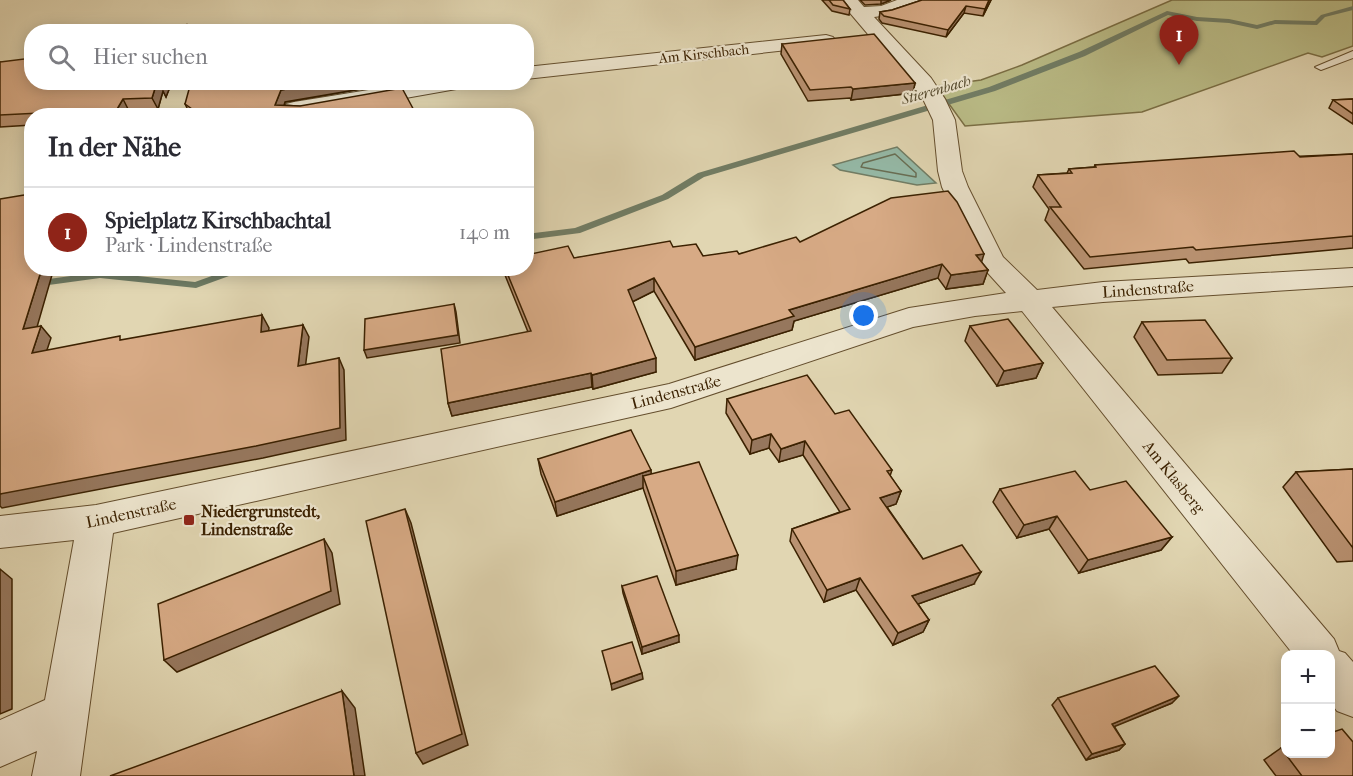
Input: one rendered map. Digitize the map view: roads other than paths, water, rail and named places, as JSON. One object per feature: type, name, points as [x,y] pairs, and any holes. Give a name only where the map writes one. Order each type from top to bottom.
[{"type":"street","points":[[854,7],[883,11],[915,0]]},
{"type":"street","points":[[854,7],[923,83],[944,120],[950,171],[955,187],[991,261],[1029,299]]},
{"type":"street","name":"Am Kirschbach","points":[[534,72],[881,36]]},
{"type":"street","points":[[316,108],[417,90]]},
{"type":"street","name":"Lindenstraße","points":[[0,532],[96,521],[671,396],[909,318],[1029,299],[1103,291],[1353,277]]},
{"type":"street","name":"Am Klasberg","points":[[1029,299],[1316,650]]},
{"type":"street","points":[[56,776],[96,521]]},
{"type":"street","points":[[1335,674],[1353,695]]},
{"type":"street","points":[[0,744],[66,714]]},
{"type":"lane","points":[[1321,67],[1353,54]]},
{"type":"water","points":[[897,147],[936,183],[917,185],[840,170],[833,165]]},
{"type":"waterway","name":"Stierenbach","points":[[534,236],[577,231],[665,197],[701,175],[992,89],[1082,54],[1167,13],[1257,27],[1275,22],[1317,23],[1323,16],[1353,8]]},
{"type":"waterway","name":"Stierenbach","points":[[34,284],[93,276]]},
{"type":"waterway","name":"Stierenbach","points":[[110,276],[196,285],[222,276]]},
{"type":"place","name":"Spielplatz Kirschbachtal","points":[[1179,65]]},
{"type":"place","name":"Niedergrunstedt, Lindenstraße","points":[[189,520]]}]
